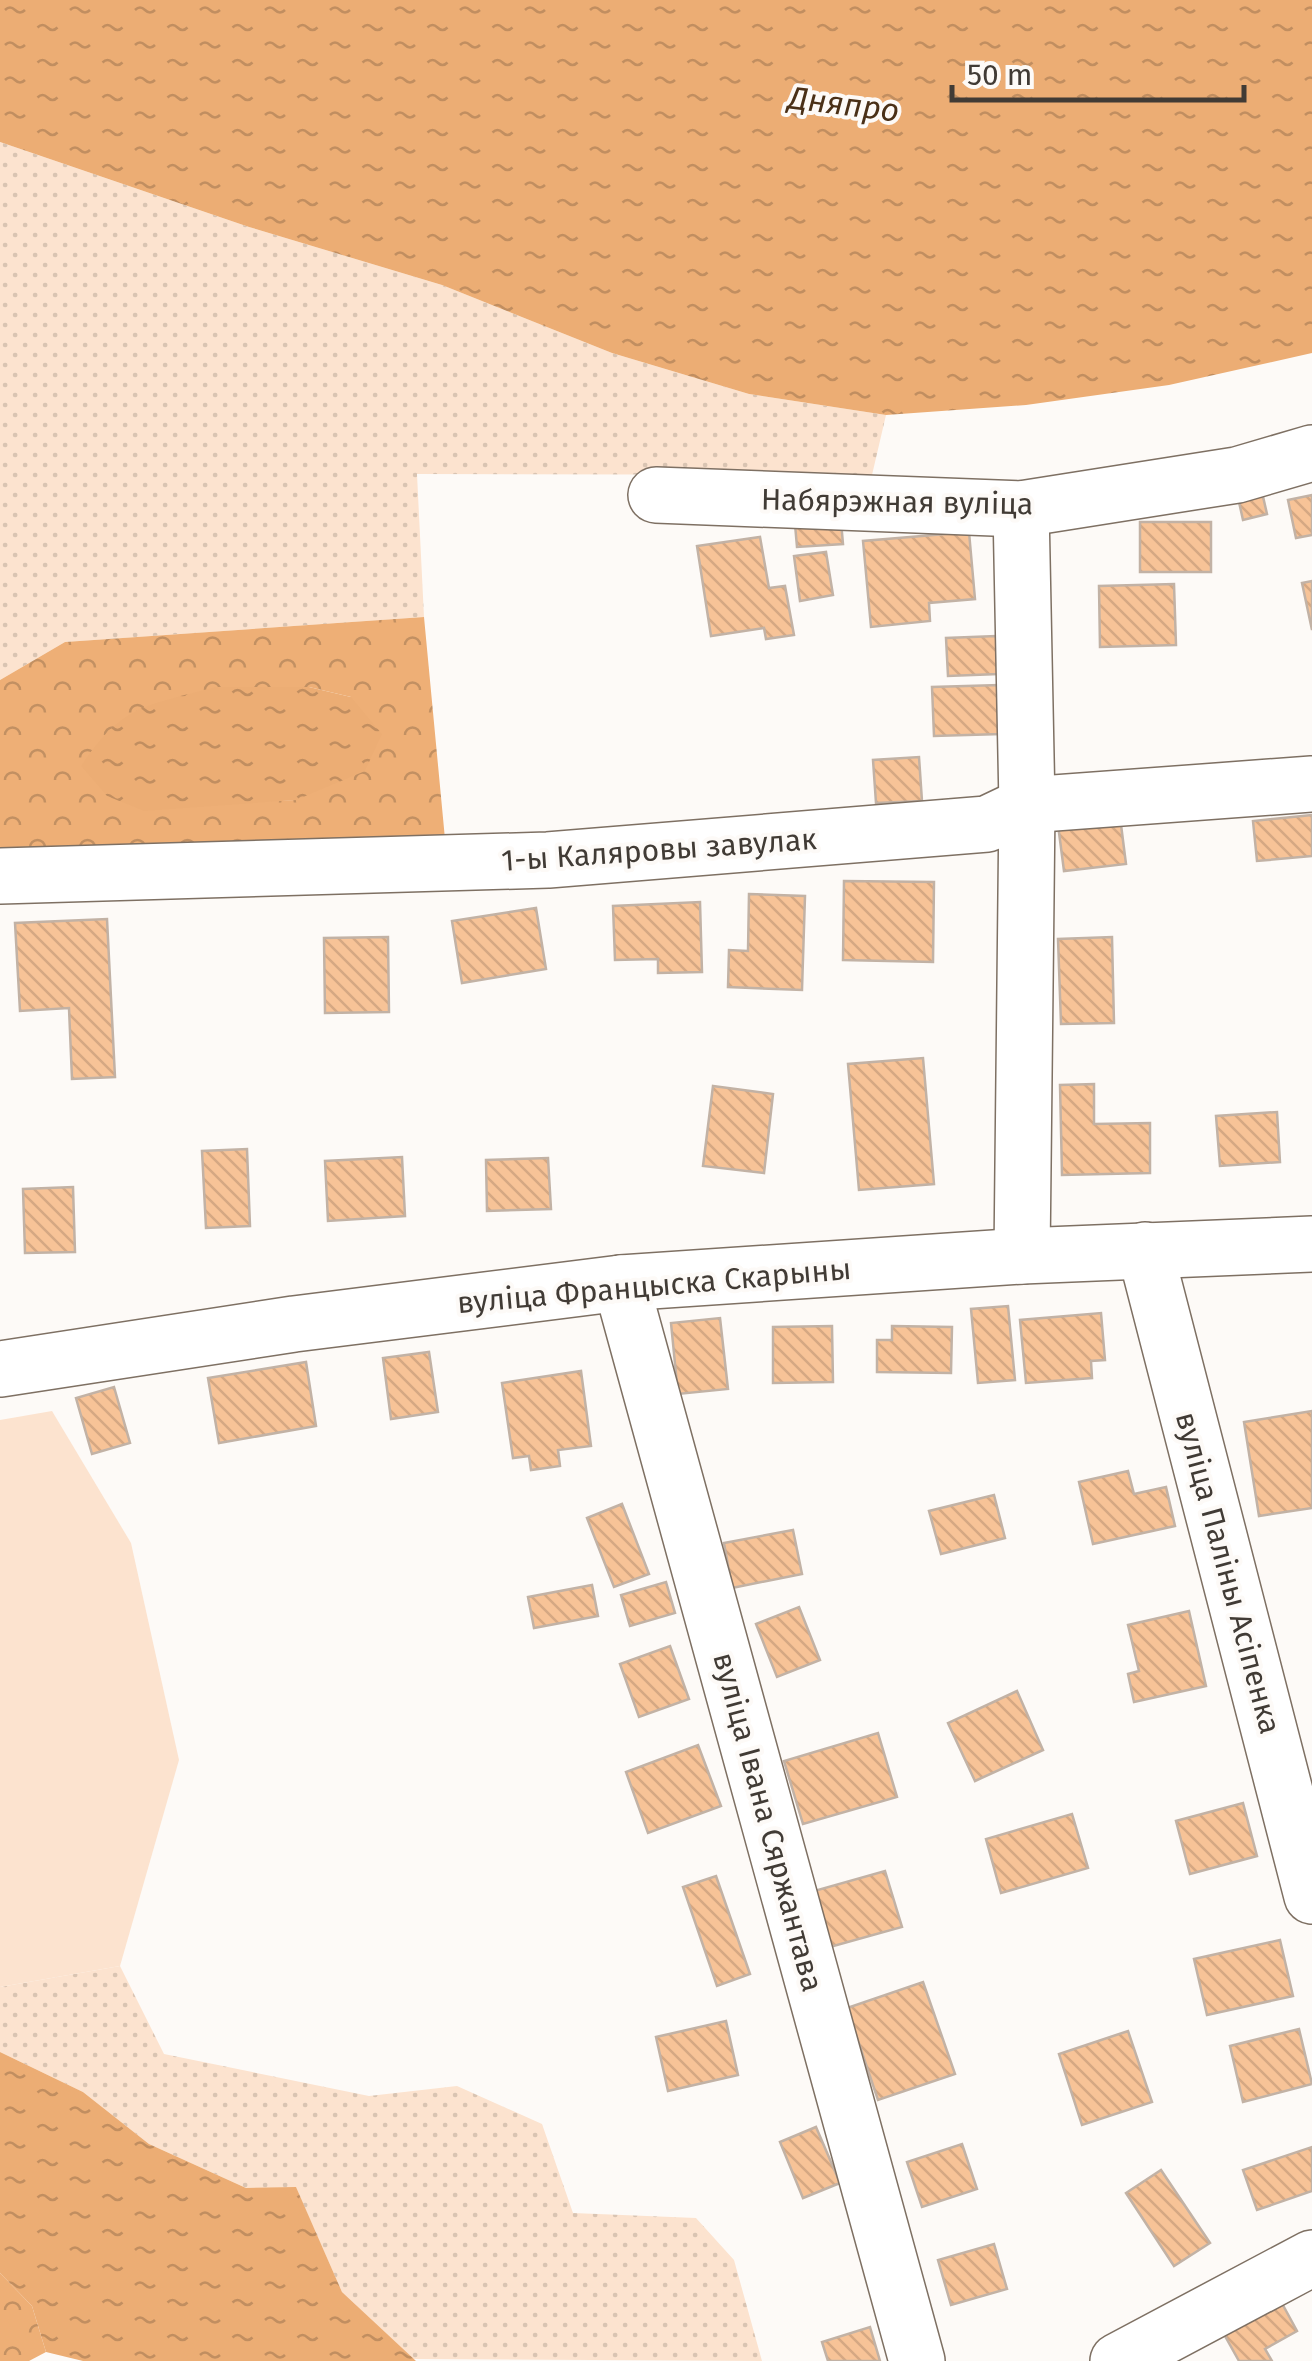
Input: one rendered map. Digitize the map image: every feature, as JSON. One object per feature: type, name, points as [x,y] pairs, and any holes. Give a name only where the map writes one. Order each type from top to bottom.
[{"type":"street","name":"Набярэжная вуліца","points":[[656,495],[1021,509],[1237,474],[1312,453]]},
{"type":"street","points":[[1021,509],[1027,805],[1022,1256]]},
{"type":"street","name":"1-ы Каляровы завулак","points":[[0,876],[548,860],[986,824],[1027,805],[1312,784]]},
{"type":"street","name":"вуліца Францыска Скарыны","points":[[0,1368],[294,1324],[621,1283],[1022,1256],[1312,1244]]},
{"type":"street","name":"вуліца Паліны Асіпенка","points":[[1144,1250],[1312,1896]]},
{"type":"street","name":"вуліца Івана Сяржантава","points":[[621,1283],[916,2361]]},
{"type":"street","points":[[1118,2361],[1312,2258]]},
{"type":"shaded area","points":[[0,142],[249,227],[442,285],[612,353],[749,394],[886,415],[872,475],[417,474],[424,617],[65,642],[0,680]]},
{"type":"shaded area","points":[[52,1411],[131,1543],[179,1760],[120,1966],[0,1987],[0,1420]]},
{"type":"shaded area","points":[[120,1966],[164,2054],[369,2096],[457,2086],[542,2124],[573,2213],[696,2218],[734,2260],[762,2361],[413,2359],[342,2292],[296,2188],[246,2188],[149,2144],[83,2092],[0,2052],[0,1987]]},
{"type":"green space","points":[[424,617],[445,839],[0,848],[0,680],[65,642]],"holes":[[[215,687],[309,687],[351,697],[295,800],[247,802]]]},
{"type":"green space","points":[[0,2273],[32,2306],[46,2352],[29,2361],[0,2361]]},
{"type":"water","name":"Дняпро","points":[[0,0],[1312,0],[1312,353],[1169,385],[1026,405],[886,415],[749,394],[612,353],[442,285],[249,227],[0,142]]},
{"type":"water","points":[[215,687],[309,687],[351,697],[382,734],[365,771],[296,800],[144,811],[107,796],[81,766],[124,718],[154,704]]},
{"type":"water","points":[[0,2052],[83,2092],[149,2144],[246,2188],[296,2187],[342,2292],[416,2361],[83,2361],[46,2352],[32,2306],[0,2273]]},
{"type":"building","points":[[1259,479],[1267,514],[1243,520],[1235,484]]},
{"type":"building","points":[[1312,495],[1312,535],[1296,538],[1288,500]]},
{"type":"building","points":[[840,510],[843,544],[797,547],[794,513]]},
{"type":"building","points":[[1140,522],[1211,522],[1211,572],[1140,572]]},
{"type":"building","points":[[969,532],[975,599],[929,603],[930,621],[871,627],[863,541]]},
{"type":"building","points":[[760,537],[769,588],[785,586],[794,635],[766,639],[764,628],[711,636],[697,546]]},
{"type":"building","points":[[826,552],[833,595],[800,601],[794,556]]},
{"type":"building","points":[[1312,581],[1312,630],[1302,583]]},
{"type":"building","points":[[1174,584],[1176,645],[1100,647],[1099,586]]},
{"type":"building","points":[[996,636],[998,674],[948,676],[946,638]]},
{"type":"building","points":[[999,685],[1001,734],[934,736],[932,687]]},
{"type":"building","points":[[919,757],[922,801],[876,803],[873,760]]},
{"type":"building","points":[[1119,809],[1126,864],[1064,871],[1057,817]]},
{"type":"building","points":[[1312,815],[1312,856],[1257,861],[1253,821]]},
{"type":"building","points":[[844,881],[934,882],[933,962],[843,960]]},
{"type":"building","points":[[749,894],[805,896],[802,990],[728,987],[729,950],[748,951]]},
{"type":"building","points":[[700,902],[702,972],[658,973],[658,959],[615,960],[613,906]]},
{"type":"building","points":[[536,908],[546,969],[462,983],[452,921]]},
{"type":"building","points":[[107,919],[115,1077],[72,1079],[69,1008],[20,1011],[15,923]]},
{"type":"building","points":[[388,937],[389,1012],[325,1013],[324,938]]},
{"type":"building","points":[[1112,937],[1114,1023],[1061,1024],[1058,939]]},
{"type":"building","points":[[923,1058],[934,1184],[859,1190],[848,1064]]},
{"type":"building","points":[[1094,1084],[1094,1124],[1150,1123],[1150,1173],[1062,1175],[1060,1085]]},
{"type":"building","points":[[713,1086],[773,1094],[764,1173],[703,1166]]},
{"type":"building","points":[[1277,1112],[1280,1162],[1220,1166],[1216,1116]]},
{"type":"building","points":[[247,1149],[250,1226],[206,1228],[202,1151]]},
{"type":"building","points":[[402,1157],[405,1216],[328,1221],[325,1161]]},
{"type":"building","points":[[548,1158],[551,1209],[487,1211],[486,1160]]},
{"type":"building","points":[[73,1187],[75,1252],[25,1253],[23,1189]]},
{"type":"building","points":[[1008,1306],[1015,1380],[978,1383],[971,1309]]},
{"type":"building","points":[[1101,1313],[1105,1360],[1091,1361],[1092,1378],[1026,1383],[1020,1320]]},
{"type":"building","points":[[720,1318],[728,1389],[678,1394],[671,1323]]},
{"type":"building","points":[[832,1326],[833,1382],[773,1383],[773,1327]]},
{"type":"building","points":[[892,1326],[952,1327],[951,1373],[877,1372],[877,1340],[892,1340]]},
{"type":"building","points":[[429,1352],[438,1412],[391,1419],[383,1358]]},
{"type":"building","points":[[306,1362],[316,1426],[219,1443],[208,1378]]},
{"type":"building","points":[[581,1371],[591,1446],[558,1450],[560,1466],[531,1470],[529,1456],[513,1458],[502,1383]]},
{"type":"building","points":[[114,1387],[130,1443],[92,1454],[76,1398]]},
{"type":"building","points":[[1312,1411],[1312,1508],[1259,1516],[1244,1422]]},
{"type":"building","points":[[1128,1471],[1134,1494],[1166,1487],[1175,1526],[1093,1544],[1079,1482]]},
{"type":"building","points":[[994,1495],[1005,1538],[941,1554],[929,1511]]},
{"type":"building","points":[[622,1504],[649,1574],[614,1587],[587,1518]]},
{"type":"building","points":[[793,1530],[802,1574],[732,1588],[724,1543]]},
{"type":"building","points":[[666,1582],[675,1613],[630,1626],[621,1595]]},
{"type":"building","points":[[592,1585],[598,1616],[534,1628],[528,1597]]},
{"type":"building","points":[[799,1607],[820,1660],[777,1677],[756,1624]]},
{"type":"building","points":[[1189,1611],[1206,1686],[1134,1702],[1128,1674],[1139,1671],[1128,1625]]},
{"type":"building","points":[[670,1646],[689,1699],[639,1717],[620,1664]]},
{"type":"building","points":[[1017,1691],[1043,1750],[975,1781],[948,1723]]},
{"type":"building","points":[[878,1733],[897,1797],[803,1824],[784,1761]]},
{"type":"building","points":[[698,1745],[721,1806],[648,1833],[626,1772]]},
{"type":"building","points":[[1243,1803],[1257,1856],[1190,1874],[1176,1821]]},
{"type":"building","points":[[1072,1814],[1088,1868],[1001,1893],[986,1839]]},
{"type":"building","points":[[885,1871],[902,1927],[830,1947],[814,1891]]},
{"type":"building","points":[[716,1876],[750,1974],[717,1986],[683,1887]]},
{"type":"building","points":[[1280,1940],[1293,1996],[1207,2015],[1194,1959]]},
{"type":"building","points":[[923,1982],[955,2074],[878,2100],[847,2008]]},
{"type":"building","points":[[726,2021],[738,2075],[668,2091],[656,2037]]},
{"type":"building","points":[[1299,2029],[1312,2084],[1243,2102],[1230,2046]]},
{"type":"building","points":[[1128,2031],[1152,2102],[1082,2125],[1059,2054]]},
{"type":"building","points":[[816,2127],[840,2183],[803,2198],[780,2142]]},
{"type":"building","points":[[962,2144],[977,2189],[922,2207],[907,2162]]},
{"type":"building","points":[[1312,2147],[1312,2191],[1257,2210],[1243,2170]]},
{"type":"building","points":[[1161,2170],[1210,2243],[1174,2266],[1126,2193]]},
{"type":"building","points":[[994,2244],[1007,2289],[951,2305],[938,2260]]},
{"type":"building","points":[[1278,2296],[1297,2331],[1265,2349],[1272,2361],[1239,2361],[1220,2327]]},
{"type":"building","points":[[870,2327],[880,2361],[828,2361],[822,2342]]}]
